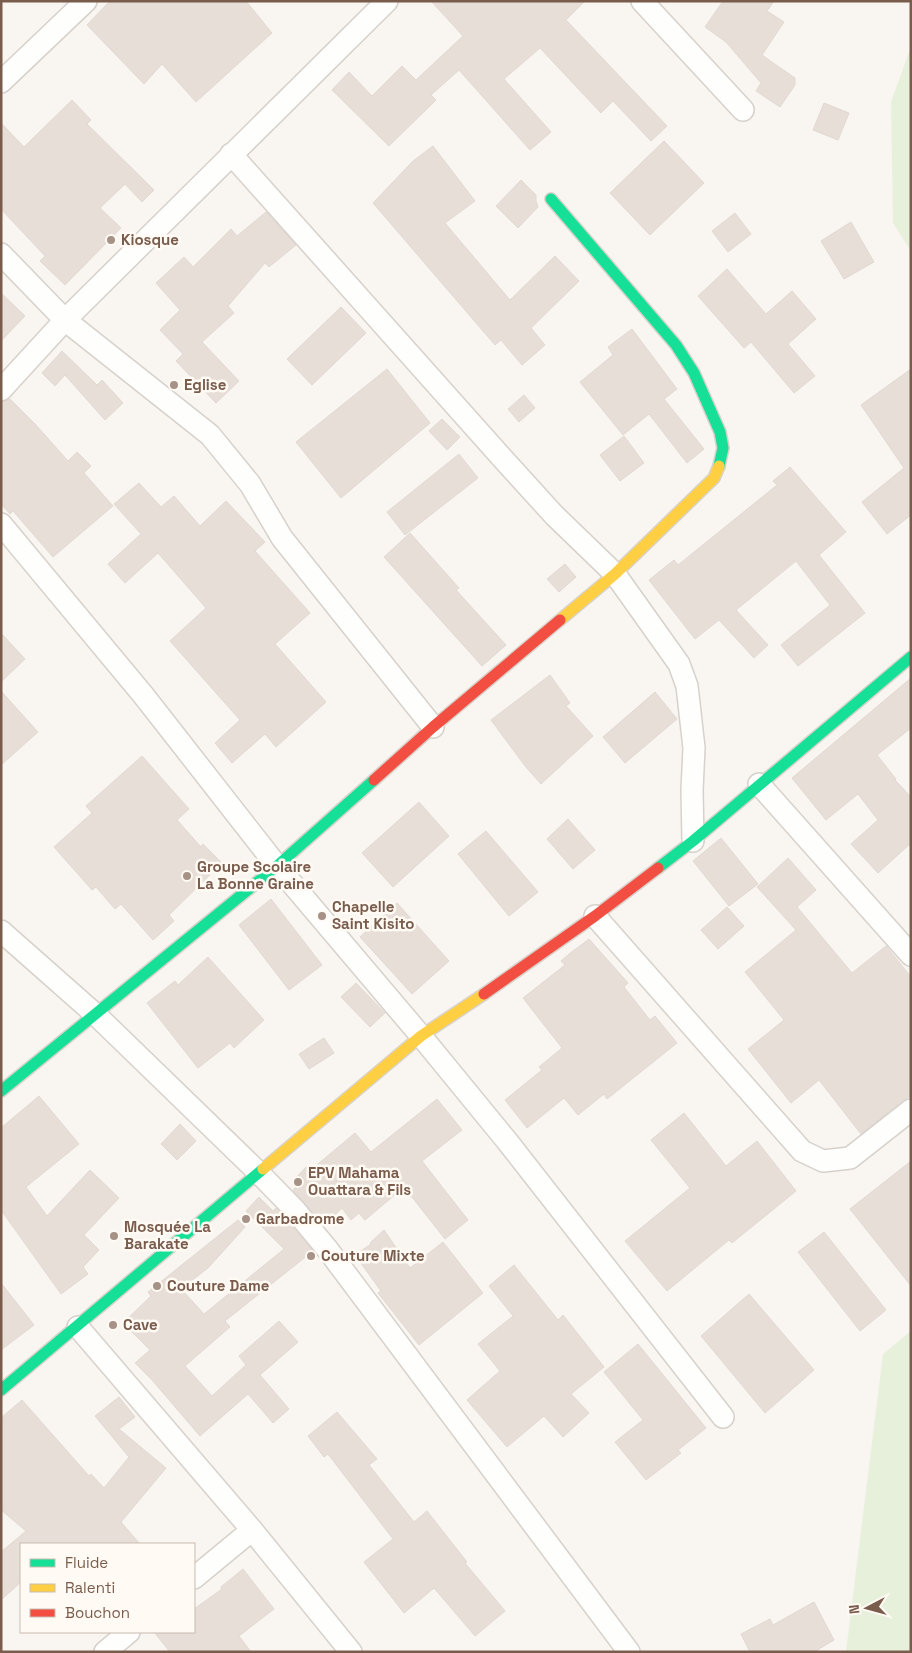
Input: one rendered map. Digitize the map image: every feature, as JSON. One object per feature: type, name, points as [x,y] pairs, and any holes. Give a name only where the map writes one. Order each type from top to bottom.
[{"type":"street","points":[[1,82],[86,1]]},
{"type":"street","points":[[1,390],[65,320],[386,1]]},
{"type":"street","points":[[642,1],[743,110]]},
{"type":"street","points":[[231,154],[510,467],[554,515],[615,574],[679,664],[687,686],[694,748],[692,790],[693,841]]},
{"type":"street","points":[[1,1090],[277,866],[433,727],[615,574],[714,478],[721,463],[723,448],[720,432],[694,373],[676,345],[551,199]]},
{"type":"street","points":[[1,254],[65,320],[210,435],[250,484],[282,538],[433,727]]},
{"type":"street","points":[[1,524],[144,696],[277,866],[507,1141],[723,1417]]},
{"type":"street","points":[[1,1390],[421,1036],[595,916],[693,841],[911,656]]},
{"type":"street","points":[[758,784],[911,955]]},
{"type":"street","points":[[595,916],[802,1151],[823,1161],[850,1158],[911,1110]]},
{"type":"street","points":[[1,931],[95,1014],[294,1209],[328,1250],[630,1652]]},
{"type":"street","points":[[78,1327],[252,1530],[351,1652]]},
{"type":"street","points":[[195,1577],[252,1530]]},
{"type":"street","points":[[105,1652],[128,1633]]},
{"type":"green space","points":[[911,47],[911,251],[893,223],[891,102]]},
{"type":"green space","points":[[911,1331],[911,1652],[846,1652],[883,1354]]},
{"type":"building","points":[[110,1],[246,1],[272,33],[196,102],[162,64],[144,84],[87,25]]},
{"type":"building","points":[[431,1],[585,1],[566,20],[667,126],[651,141],[613,101],[601,113],[540,48],[504,79],[551,132],[530,150],[459,70],[431,95],[436,100],[389,146],[332,90],[349,72],[372,96],[402,66],[416,80],[463,36]]},
{"type":"building","points":[[723,1],[774,1],[767,11],[784,22],[762,55],[795,78],[795,85],[780,107],[756,91],[761,83],[726,42],[705,27]]},
{"type":"building","points":[[72,100],[91,120],[87,124],[154,190],[142,202],[125,184],[100,208],[121,228],[65,285],[40,261],[45,256],[1,209],[1,123],[24,147]]},
{"type":"building","points":[[824,103],[849,113],[838,140],[813,130]]},
{"type":"building","points":[[664,141],[704,183],[650,235],[610,193]]},
{"type":"building","points":[[433,146],[475,201],[445,223],[510,300],[555,256],[579,281],[531,328],[545,345],[522,365],[501,340],[495,345],[373,203],[413,161]]},
{"type":"building","points":[[521,180],[536,195],[538,207],[518,228],[496,206]]},
{"type":"building","points":[[266,212],[296,245],[269,267],[265,263],[228,306],[234,313],[202,342],[239,381],[216,403],[176,361],[183,354],[160,330],[180,310],[156,283],[184,257],[193,267],[231,229],[237,236]]},
{"type":"building","points":[[735,213],[751,234],[728,252],[712,231]]},
{"type":"building","points":[[851,222],[874,262],[844,279],[821,241]]},
{"type":"building","points":[[727,269],[766,314],[792,291],[816,319],[788,344],[815,376],[794,393],[751,342],[744,348],[698,296]]},
{"type":"building","points":[[1,293],[25,316],[1,341]]},
{"type":"building","points":[[341,307],[366,333],[312,385],[287,359]]},
{"type":"building","points":[[632,329],[677,389],[664,399],[704,449],[687,463],[649,414],[623,435],[580,382],[613,355],[608,347]]},
{"type":"building","points":[[62,351],[97,385],[102,380],[123,403],[105,420],[65,375],[55,386],[42,373]]},
{"type":"building","points":[[387,369],[430,423],[341,498],[296,442]]},
{"type":"building","points":[[911,369],[911,515],[887,534],[862,502],[904,468],[861,405]]},
{"type":"building","points":[[524,395],[535,408],[519,422],[508,409]]},
{"type":"building","points":[[10,399],[68,461],[77,452],[91,466],[84,473],[113,506],[53,557],[13,511],[10,514],[1,504],[1,402]]},
{"type":"building","points":[[442,419],[460,437],[447,450],[429,431]]},
{"type":"building","points":[[624,436],[644,463],[620,481],[600,455]]},
{"type":"building","points":[[459,454],[478,478],[405,535],[387,512]]},
{"type":"building","points":[[790,467],[846,532],[819,555],[865,613],[798,666],[781,645],[830,605],[796,561],[736,610],[768,645],[754,658],[719,620],[695,639],[649,580],[674,560],[678,565],[777,485],[773,481]]},
{"type":"building","points":[[139,483],[161,507],[174,496],[200,526],[226,501],[265,542],[255,551],[310,613],[275,644],[326,702],[276,747],[265,734],[232,763],[215,743],[240,720],[170,641],[206,608],[158,553],[125,583],[108,564],[141,534],[114,504]]},
{"type":"building","points":[[410,533],[459,588],[456,590],[506,645],[482,666],[384,557]]},
{"type":"building","points":[[565,564],[576,577],[559,592],[547,579]]},
{"type":"building","points":[[1,633],[25,659],[1,682]]},
{"type":"building","points":[[550,675],[570,703],[566,706],[593,736],[541,784],[525,766],[491,720]]},
{"type":"building","points":[[911,678],[911,728],[877,755],[895,780],[911,797],[911,843],[878,873],[851,844],[878,820],[858,794],[826,820],[792,778]]},
{"type":"building","points":[[1,691],[38,732],[1,765]]},
{"type":"building","points":[[655,692],[677,719],[625,763],[603,737]]},
{"type":"building","points":[[142,756],[189,809],[177,820],[201,847],[203,844],[222,863],[169,915],[174,921],[153,940],[121,904],[115,909],[96,887],[92,890],[54,847],[92,813],[86,806]]},
{"type":"building","points":[[419,802],[449,836],[393,887],[362,853]]},
{"type":"building","points":[[568,819],[595,850],[573,869],[547,839]]},
{"type":"building","points":[[486,831],[538,892],[509,916],[458,854]]},
{"type":"building","points":[[721,838],[758,884],[729,906],[693,861]]},
{"type":"building","points":[[788,858],[816,890],[797,907],[852,973],[886,946],[911,977],[911,1096],[903,1100],[861,1134],[819,1080],[791,1103],[748,1049],[784,1020],[745,972],[796,930],[757,887]]},
{"type":"building","points":[[271,899],[322,965],[289,990],[239,925]]},
{"type":"building","points":[[397,903],[449,961],[412,994],[360,937]]},
{"type":"building","points":[[727,907],[744,926],[718,949],[701,930]]},
{"type":"building","points":[[589,939],[628,983],[624,987],[650,1020],[655,1016],[677,1043],[607,1099],[604,1094],[578,1115],[564,1098],[527,1128],[505,1100],[542,1070],[539,1067],[562,1048],[523,998],[565,965],[561,961]]},
{"type":"building","points":[[208,957],[264,1020],[234,1048],[230,1043],[198,1068],[147,1003],[175,981],[178,985]]},
{"type":"building","points":[[356,983],[385,1013],[370,1027],[341,997]]},
{"type":"building","points":[[324,1038],[334,1053],[309,1069],[299,1054]]},
{"type":"building","points":[[39,1096],[79,1144],[26,1187],[47,1216],[90,1170],[119,1198],[84,1235],[99,1250],[83,1267],[88,1274],[61,1294],[1,1210],[1,1128]]},
{"type":"building","points":[[437,1099],[462,1130],[422,1161],[468,1220],[445,1239],[404,1187],[365,1220],[359,1213],[351,1220],[342,1208],[324,1226],[293,1190],[296,1187],[292,1182],[308,1165],[312,1169],[355,1133],[371,1152]]},
{"type":"building","points":[[684,1113],[726,1166],[757,1141],[796,1191],[732,1243],[729,1240],[667,1291],[625,1241],[690,1188],[651,1140]]},
{"type":"building","points":[[180,1124],[196,1141],[177,1160],[161,1144]]},
{"type":"building","points":[[911,1161],[911,1286],[850,1209]]},
{"type":"building","points":[[259,1197],[273,1211],[276,1208],[313,1251],[225,1321],[230,1327],[185,1366],[212,1396],[246,1365],[239,1356],[279,1321],[298,1342],[260,1375],[289,1409],[273,1423],[248,1394],[200,1436],[135,1363],[150,1350],[123,1323],[151,1296],[148,1292],[238,1220],[245,1227],[208,1268],[181,1289],[204,1314],[284,1249],[246,1211]]},
{"type":"building","points":[[384,1230],[410,1268],[443,1242],[483,1293],[419,1345],[378,1293],[381,1291],[355,1255],[371,1244]]},
{"type":"building","points":[[824,1232],[886,1310],[860,1331],[798,1252]]},
{"type":"building","points":[[514,1265],[558,1320],[563,1315],[604,1367],[571,1394],[589,1413],[563,1437],[544,1416],[507,1447],[467,1400],[500,1371],[478,1344],[513,1316],[489,1286]]},
{"type":"building","points":[[1,1283],[34,1325],[1,1350]]},
{"type":"building","points":[[749,1294],[814,1370],[765,1413],[701,1336]]},
{"type":"building","points":[[638,1344],[706,1428],[678,1450],[681,1453],[646,1480],[615,1442],[643,1420],[604,1372]]},
{"type":"building","points":[[119,1397],[135,1417],[119,1429],[166,1468],[121,1522],[139,1543],[20,1543],[20,1583],[1,1600],[1,1552],[26,1531],[1,1510],[1,1418],[22,1400],[89,1476],[91,1474],[104,1488],[129,1457],[95,1416]]},
{"type":"building","points":[[337,1412],[377,1459],[369,1465],[414,1522],[427,1511],[467,1562],[465,1563],[505,1611],[475,1636],[434,1588],[404,1613],[364,1562],[393,1539],[328,1454],[324,1457],[308,1436]]},
{"type":"building","points":[[243,1569],[274,1609],[239,1636],[251,1652],[170,1652],[155,1633],[195,1633],[195,1608],[222,1589],[221,1587]]},
{"type":"building","points":[[814,1602],[834,1640],[814,1652],[750,1652],[741,1634],[770,1619],[773,1625]]},
{"type":"traffic: fast","points":[[551,199],[676,345],[694,373],[720,432],[723,448],[719,466]]},
{"type":"traffic: fast","points":[[658,868],[693,841],[911,657]]},
{"type":"traffic: fast","points":[[1,1091],[277,866],[374,780]]},
{"type":"traffic: fast","points":[[1,1390],[263,1169]]},
{"type":"traffic: slow","points":[[560,620],[615,574],[714,478],[719,466]]},
{"type":"traffic: slow","points":[[263,1169],[421,1036],[484,994]]},
{"type":"traffic: jam","points":[[374,780],[433,727],[560,620]]},
{"type":"traffic: jam","points":[[484,994],[595,916],[658,868]]},
{"type":"place","name":"Kiosque","points":[[111,240]]},
{"type":"place","name":"Eglise","points":[[174,385]]},
{"type":"place","name":"Groupe Scolaire La Bonne Graine","points":[[187,876]]},
{"type":"place","name":"Chapelle Saint Kisito","points":[[322,916]]},
{"type":"place","name":"EPV Mahama Ouattara & Fils","points":[[298,1182]]},
{"type":"place","name":"Garbadrome","points":[[246,1219]]},
{"type":"place","name":"Mosquée La Barakate","points":[[114,1236]]},
{"type":"place","name":"Couture Mixte","points":[[311,1256]]},
{"type":"place","name":"Couture Dame","points":[[157,1286]]},
{"type":"place","name":"Cave","points":[[113,1325]]}]
